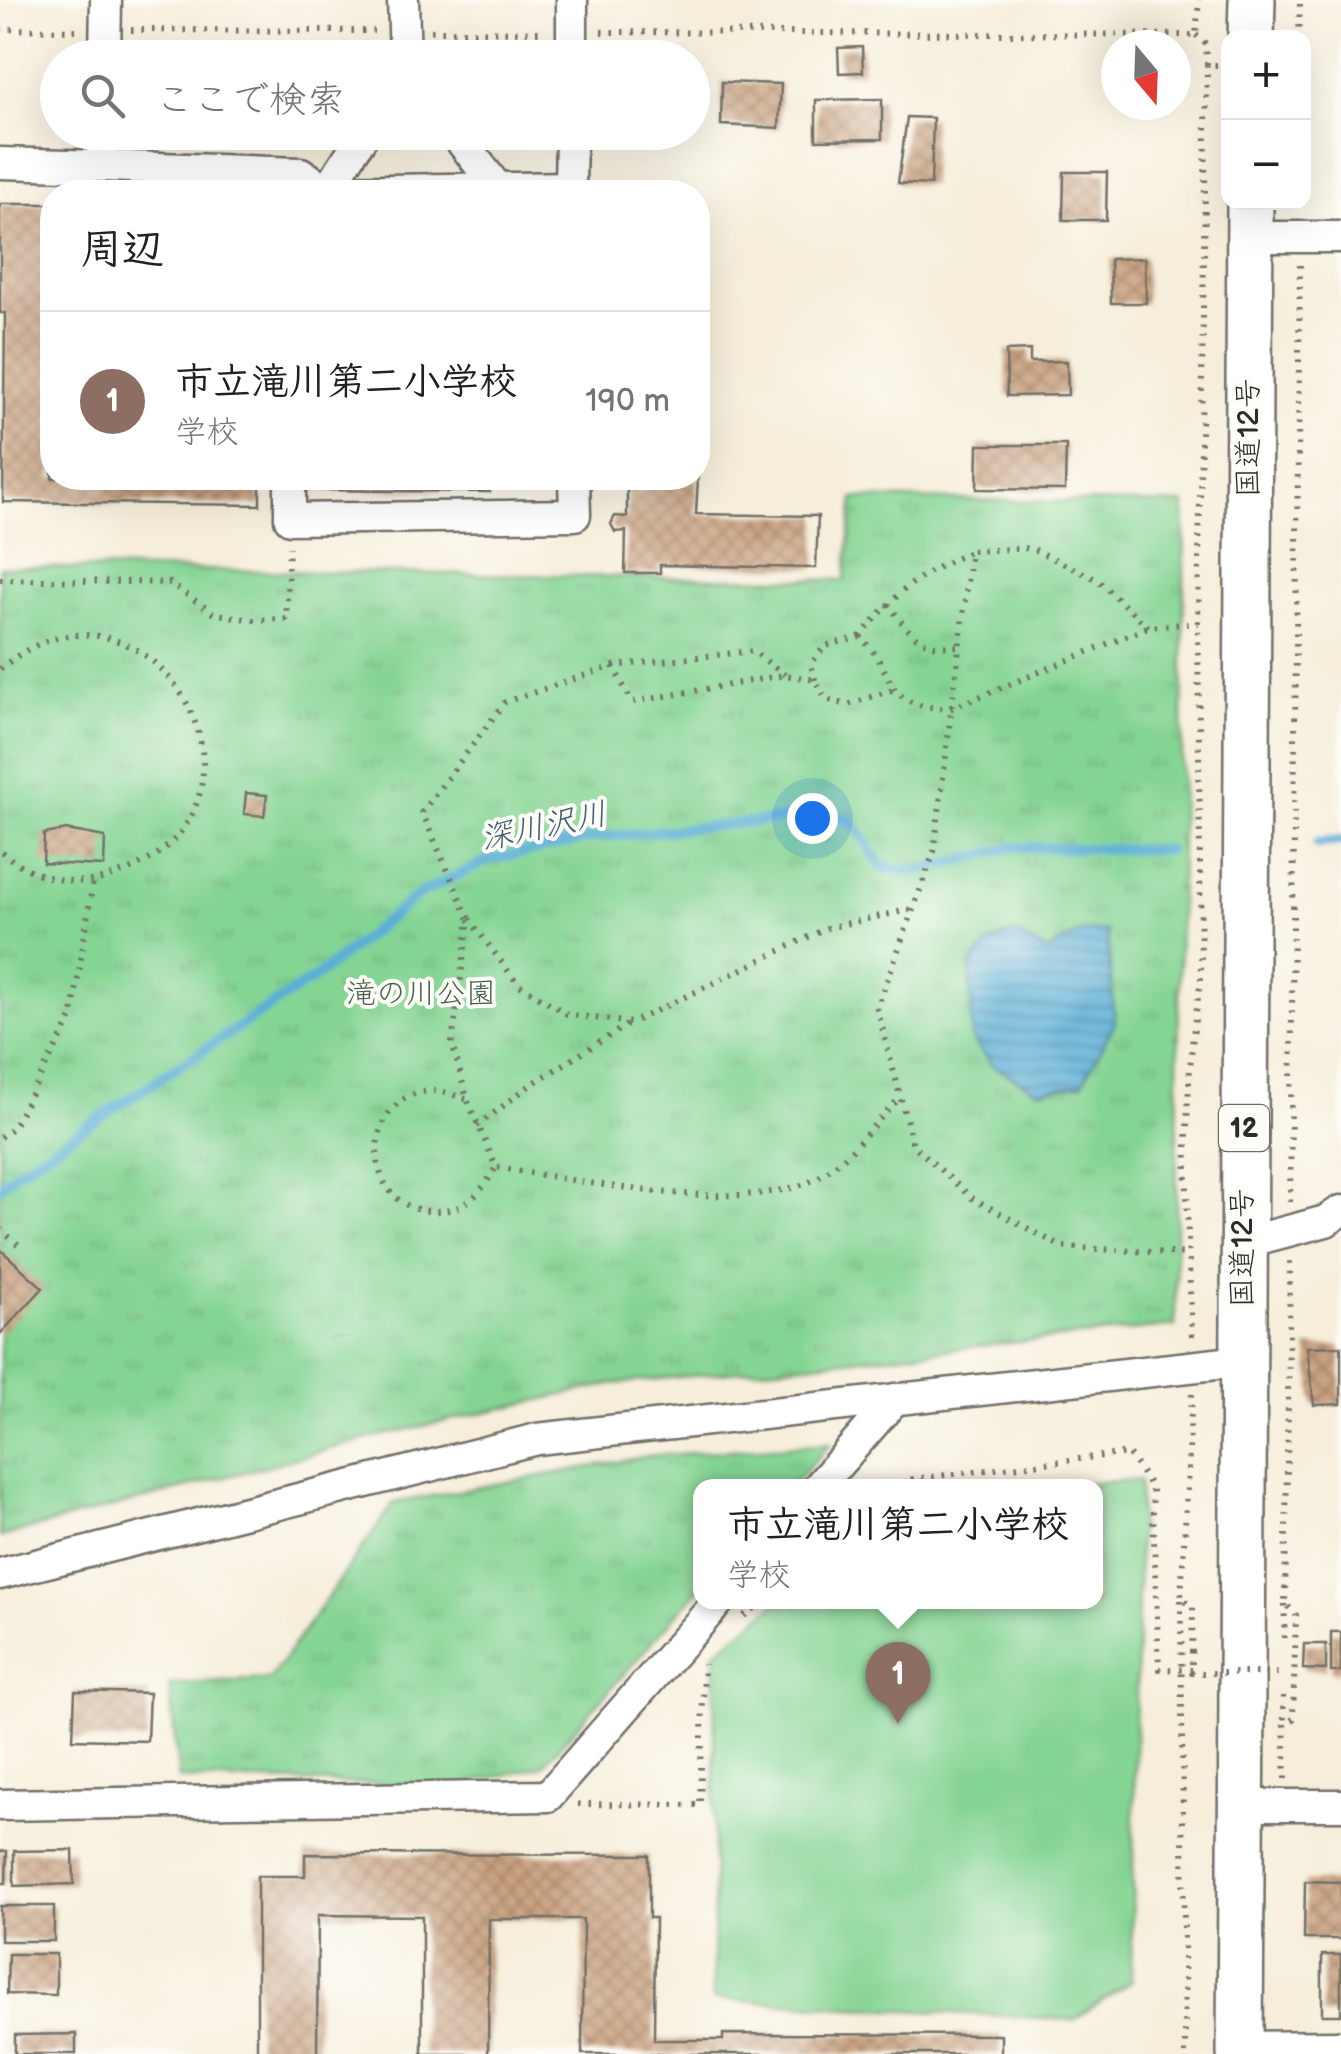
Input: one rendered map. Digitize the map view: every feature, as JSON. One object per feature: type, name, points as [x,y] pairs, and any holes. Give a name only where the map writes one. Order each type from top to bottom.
[{"type":"highway","points":[[1251,30],[1252,0]]},
{"type":"highway","name":"国道12号","points":[[1240,2051],[1250,220]]},
{"type":"street","points":[[403,0],[404,40]]},
{"type":"street","points":[[572,0],[572,40]]},
{"type":"street","points":[[102,150],[102,166]]},
{"type":"street","points":[[334,180],[353,150]]},
{"type":"street","points":[[468,150],[491,180]]},
{"type":"street","points":[[570,180],[571,150]]},
{"type":"street","points":[[0,163],[301,173],[311,180]]},
{"type":"street","points":[[1250,220],[1300,237],[1341,237]]},
{"type":"street","points":[[290,490],[290,519],[575,515],[574,490]]},
{"type":"street","points":[[1243,1243],[1326,1221],[1341,1210]]},
{"type":"street","points":[[0,1574],[537,1439],[1243,1360]]},
{"type":"street","points":[[824,1479],[895,1399]]},
{"type":"street","points":[[0,1804],[548,1796],[725,1613]]},
{"type":"street","points":[[1240,1805],[1341,1805]]},
{"type":"street","points":[[1240,2051],[1341,2046]]},
{"type":"path","points":[[1196,35],[1199,0]]},
{"type":"path","points":[[1299,30],[1300,0]]},
{"type":"path","points":[[0,29],[106,29],[325,40]]},
{"type":"path","points":[[710,43],[1196,35],[1206,44],[1198,623],[1202,980],[1192,1028],[1186,1200],[1193,1366],[1181,1599],[1184,2054]]},
{"type":"path","points":[[1207,65],[1221,65]]},
{"type":"path","points":[[1283,1655],[1300,237]]},
{"type":"path","points":[[0,579],[170,582],[213,612],[252,620],[286,619],[290,519]]},
{"type":"path","points":[[892,690],[847,705],[826,699],[814,680],[811,664],[825,646],[860,637],[888,604],[928,571],[971,552],[1031,548],[1096,579],[1148,627]]},
{"type":"path","points":[[971,552],[934,852],[877,1008],[913,1145],[972,1198],[1062,1247],[1188,1254]]},
{"type":"path","points":[[888,604],[911,635],[932,648],[960,646]]},
{"type":"path","points":[[860,637],[877,652],[892,690],[920,708],[950,708],[1148,627],[1198,623]]},
{"type":"path","points":[[0,670],[17,655],[54,640],[94,637],[132,648],[166,670],[190,702],[202,739],[202,779],[190,817],[165,849],[132,871],[93,881],[51,878],[13,862],[0,850]]},
{"type":"path","points":[[632,1023],[567,1014],[518,984],[469,919],[422,812],[505,702],[612,666],[753,651],[786,675]]},
{"type":"path","points":[[612,666],[632,702],[786,675],[814,680]]},
{"type":"path","points":[[0,1137],[12,1127],[72,1018],[93,881]]},
{"type":"path","points":[[477,1126],[528,1086],[632,1023],[827,928],[913,909]]},
{"type":"path","points":[[469,919],[452,1044],[467,1100],[496,1166]]},
{"type":"path","points":[[467,1100],[434,1090],[402,1100],[379,1126],[374,1160],[387,1191],[415,1211],[449,1212],[479,1196],[496,1166]]},
{"type":"path","points":[[496,1166],[619,1187],[749,1197],[822,1176],[899,1099]]},
{"type":"path","points":[[0,1229],[20,1246]]},
{"type":"path","points":[[912,1479],[1128,1453],[1152,1488],[1158,1669],[1192,1670]]},
{"type":"path","points":[[1181,1599],[1194,1607],[1192,1674],[1283,1672]]},
{"type":"path","points":[[1284,1724],[1292,1718],[1296,1615],[1285,1602]]},
{"type":"path","points":[[548,1796],[590,1807],[700,1805],[704,1648]]},
{"type":"path","points":[[1283,1685],[1287,1805]]},
{"type":"green space","name":"滝の川公園","points":[[854,498],[1185,504],[1175,1326],[611,1384],[379,1436],[0,1537],[0,567],[845,580]]},
{"type":"green space","points":[[831,1443],[798,1479],[693,1479],[693,1596],[542,1766],[456,1786],[179,1779],[169,1685],[270,1679],[394,1503],[649,1456]]},
{"type":"green space","points":[[1140,1480],[1131,1981],[1074,2020],[713,1999],[715,1652],[769,1609],[1103,1609],[1103,1482]]},
{"type":"water","points":[[1107,931],[1115,1023],[1082,1084],[1038,1091],[992,1065],[972,1039],[970,966],[989,943],[1015,933],[1047,951],[1081,932]]},
{"type":"building","points":[[862,47],[863,72],[839,73],[838,48]]},
{"type":"building","points":[[722,82],[781,84],[779,128],[721,125]]},
{"type":"building","points":[[882,99],[882,139],[816,140],[816,100]]},
{"type":"building","points":[[907,117],[933,118],[931,185],[898,183]]},
{"type":"building","points":[[1064,172],[1107,172],[1106,220],[1063,220]]},
{"type":"building","points":[[0,204],[40,204],[40,490],[260,490],[260,505],[3,502],[5,313],[0,313]]},
{"type":"building","points":[[1145,258],[1146,303],[1111,303],[1110,259]]},
{"type":"building","points":[[1030,350],[1030,362],[1067,361],[1068,395],[1007,396],[1006,351]]},
{"type":"building","points":[[978,445],[1066,445],[1065,490],[977,489]]},
{"type":"building","points":[[316,490],[490,490],[490,492]]},
{"type":"building","points":[[627,490],[697,490],[696,514],[818,516],[816,568],[660,565],[660,573],[625,573],[626,531],[615,532],[611,524],[615,516],[627,517]]},
{"type":"building","points":[[246,793],[267,795],[264,816],[244,814]]},
{"type":"building","points":[[67,830],[105,837],[104,866],[43,863],[44,834]]},
{"type":"building","points":[[0,1249],[43,1288],[0,1334]]},
{"type":"building","points":[[1341,1346],[1341,1404],[1314,1405],[1307,1347]]},
{"type":"building","points":[[1331,1632],[1341,1632],[1341,1672],[1331,1672]]},
{"type":"building","points":[[1304,1644],[1326,1644],[1326,1670],[1303,1669]]},
{"type":"building","points":[[75,1691],[149,1693],[147,1741],[73,1739]]},
{"type":"building","points":[[73,1850],[74,1884],[14,1886],[14,1851]]},
{"type":"building","points":[[0,1851],[7,1851],[6,1883],[0,1883]]},
{"type":"building","points":[[305,1854],[649,1855],[649,1918],[655,1918],[654,2040],[723,2040],[723,2034],[1001,2035],[1001,2054],[582,2054],[583,1919],[489,1919],[488,2054],[422,2054],[422,1916],[318,1915],[317,2054],[257,2054],[257,1876],[305,1876]]},
{"type":"building","points":[[1305,1881],[1341,1882],[1341,1939],[1304,1939]]},
{"type":"building","points":[[0,1906],[54,1906],[54,1941],[0,1941]]},
{"type":"building","points":[[8,1954],[56,1954],[56,1995],[7,1994]]},
{"type":"building","points":[[1322,1955],[1341,1955],[1341,2015],[1322,2015]]},
{"type":"building","points":[[76,2034],[76,2054],[15,2054],[15,2035]]},
{"type":"waterway","name":"深川沢川","points":[[0,1187],[15,1173],[317,976],[419,894],[489,860],[591,838],[833,814],[854,823],[882,867],[911,872],[1014,847],[1168,850]]},
{"type":"waterway","name":"深川沢川","points":[[1317,843],[1341,841]]},
{"type":"place","name":"市立滝川第二小学校","points":[[898,1724]]}]
